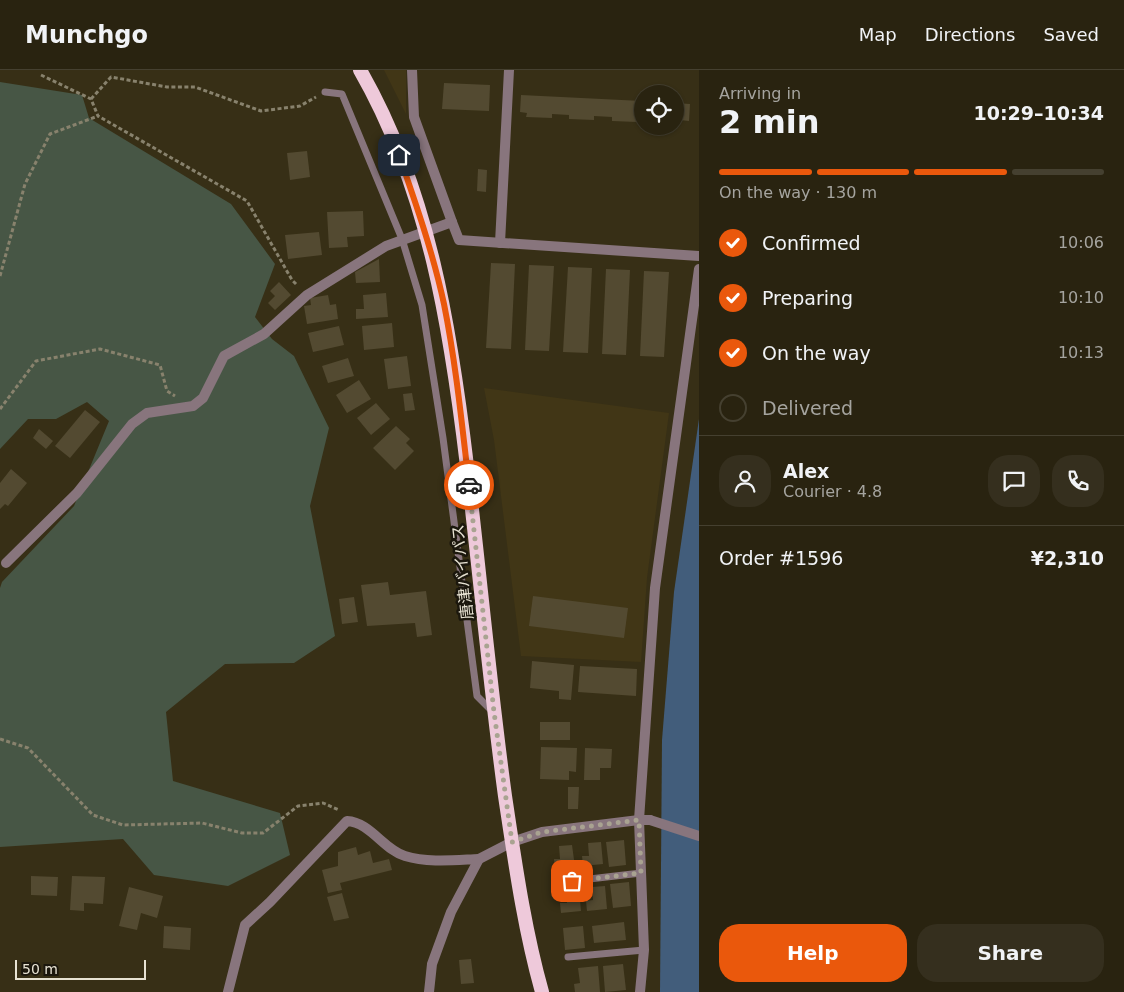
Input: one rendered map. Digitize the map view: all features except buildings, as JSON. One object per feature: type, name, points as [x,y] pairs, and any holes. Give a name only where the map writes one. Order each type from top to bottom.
[{"type":"highway","name":"唐津バイパス","points":[[360,70],[399,155],[425,230],[444,304],[459,396],[494,712],[512,842],[533,959],[542,992]]},
{"type":"street","points":[[412,70],[414,117],[458,240],[699,256]]},
{"type":"street","points":[[500,243],[509,70]]},
{"type":"street","points":[[6,563],[76,493],[132,424],[147,413],[193,406],[204,398],[224,356],[264,334],[307,295],[386,246],[425,230],[452,222]]},
{"type":"street","points":[[640,992],[644,950],[639,820],[655,588],[699,269]]},
{"type":"street","points":[[228,992],[245,924],[270,902],[348,821],[356,821],[392,850],[406,857],[441,860],[478,859],[512,842],[542,832],[639,820],[650,820],[699,836]]},
{"type":"street","points":[[429,992],[432,964],[451,912],[478,859]]},
{"type":"lane","points":[[325,92],[342,94],[402,240],[422,305],[443,438],[477,696],[494,712]]},
{"type":"lane","points":[[555,883],[641,873]]},
{"type":"lane","points":[[568,957],[644,950]]},
{"type":"path","points":[[41,75],[92,99],[98,116],[246,201],[292,280],[307,295]]},
{"type":"path","points":[[92,99],[111,77],[167,87],[195,87],[261,110],[300,106],[325,92]]},
{"type":"path","points":[[0,276],[26,184],[50,134],[98,116]]},
{"type":"path","points":[[0,409],[36,361],[100,350],[160,365],[167,391],[193,406]]},
{"type":"path","points":[[0,739],[28,748],[93,815],[122,825],[202,823],[242,833],[263,833],[298,806],[322,804],[342,812],[348,821]]},
{"type":"shaded area","points":[[384,70],[406,70],[406,114]]},
{"type":"shaded area","points":[[484,388],[669,413],[647,578],[641,662],[521,656],[494,440]]},
{"type":"green space","points":[[0,82],[82,95],[89,118],[231,204],[275,264],[255,317],[272,339],[294,356],[329,428],[310,506],[335,636],[294,663],[225,664],[166,712],[173,781],[280,813],[290,855],[228,886],[154,875],[123,839],[0,847],[0,588],[2,582],[74,506],[109,421],[87,402],[56,419],[28,419],[0,449]]},
{"type":"water","points":[[699,419],[699,992],[660,992],[662,740],[674,592]]},
{"type":"way so far","points":[[469,485],[494,712],[512,842],[542,832],[639,820],[641,873],[572,881]]},
{"type":"route","points":[[399,155],[425,230],[444,304],[459,396],[469,485]]}]
